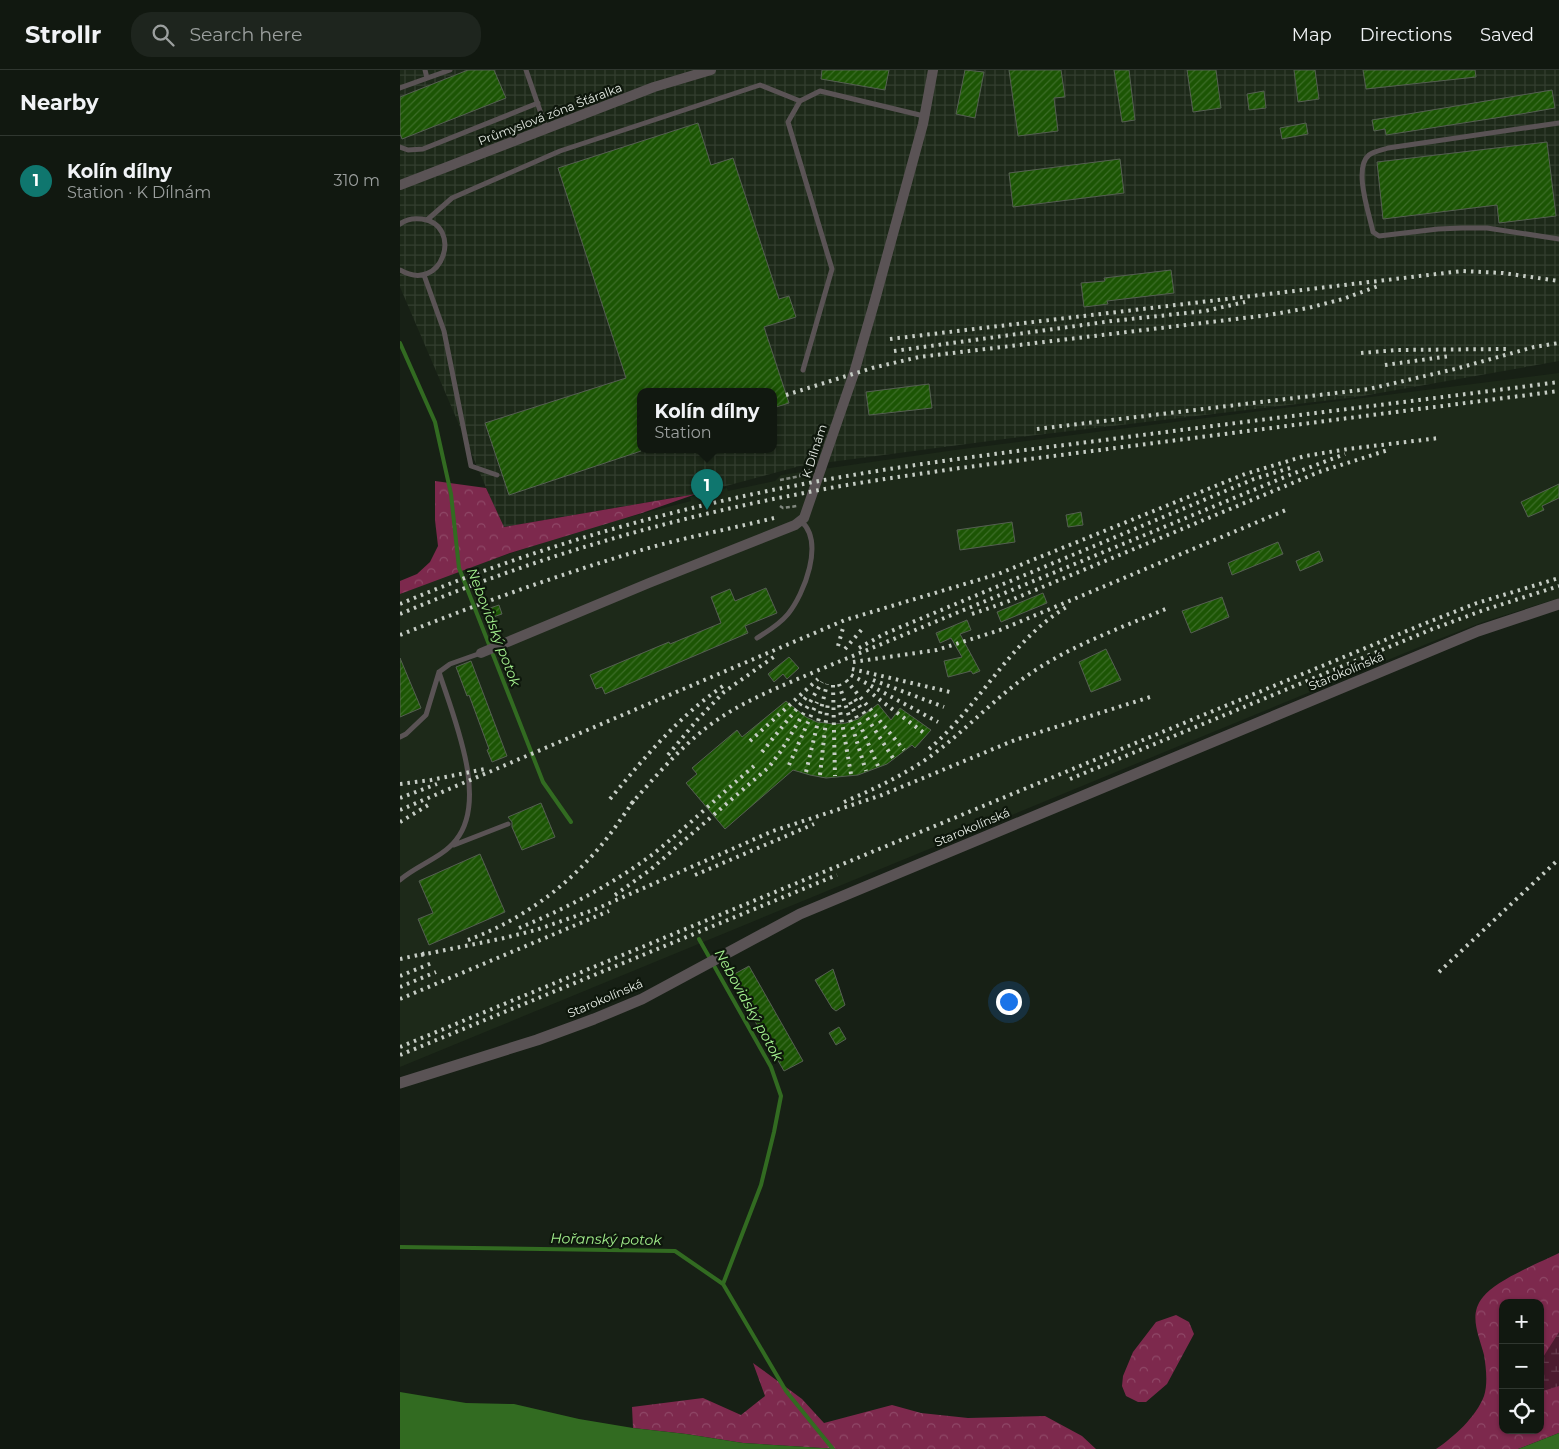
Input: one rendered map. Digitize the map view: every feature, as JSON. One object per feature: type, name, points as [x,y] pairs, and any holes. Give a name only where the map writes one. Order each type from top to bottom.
[{"type":"street","name":"Průmyslová zóna Šťáralka","points":[[400,185],[654,87],[711,70]]},
{"type":"street","name":"K Dílnám","points":[[801,522],[810,503],[854,374],[924,116],[933,70]]},
{"type":"street","points":[[481,653],[801,522]]},
{"type":"street","name":"Starokolínská","points":[[400,1083],[537,1040],[594,1019],[642,999],[800,914],[1478,631],[1559,604]]},
{"type":"lane","points":[[424,70],[428,78]]},
{"type":"lane","points":[[400,88],[450,70]]},
{"type":"lane","points":[[526,70],[546,129]]},
{"type":"lane","points":[[427,220],[452,198],[560,151],[760,85],[800,101]]},
{"type":"lane","points":[[803,370],[832,269],[788,122],[800,101],[820,91],[924,116]]},
{"type":"lane","points":[[400,147],[408,150],[423,149],[538,103]]},
{"type":"lane","points":[[1559,123],[1388,148],[1370,154],[1364,161],[1361,177],[1372,232],[1379,236],[1438,229],[1487,228],[1559,239]]},
{"type":"lane","points":[[400,224],[415,218],[427,220],[437,226],[444,236],[446,248],[443,260],[435,269],[424,275],[412,275],[400,270]]},
{"type":"lane","points":[[424,275],[444,331],[471,466],[497,475]]},
{"type":"lane","points":[[757,638],[781,622],[791,610],[800,593],[813,551],[809,532],[801,522]]},
{"type":"lane","points":[[400,737],[406,734],[426,715],[439,672],[450,664],[481,653]]},
{"type":"lane","points":[[439,672],[462,741],[470,795],[466,822],[451,846]]},
{"type":"lane","points":[[400,880],[451,846],[508,824]]},
{"type":"path","points":[[780,480],[800,476],[802,471],[821,468]]},
{"type":"path","points":[[780,506],[784,508],[810,503]]},
{"type":"shaded area","points":[[400,70],[1559,70],[1559,361],[1357,397],[1020,437],[800,466],[696,494],[503,527],[400,287]]},
{"type":"shaded area","points":[[1559,373],[1559,598],[1483,622],[1434,641],[400,1067],[400,594],[450,574],[553,539],[691,501],[690,497],[727,488],[728,491],[775,481],[781,475],[955,450]]},
{"type":"shaded area","points":[[400,1392],[466,1403],[514,1404],[579,1419],[743,1443],[838,1449],[400,1449]]},
{"type":"shaded area","points":[[1559,1433],[1559,1449],[1518,1449]]},
{"type":"green space","points":[[435,481],[486,488],[504,527],[696,494],[642,513],[510,553],[400,594],[400,581],[417,574],[430,562],[438,546],[435,520]]},
{"type":"green space","points":[[1559,1253],[1559,1433],[1518,1449],[1436,1449],[1464,1426],[1476,1411],[1484,1396],[1486,1381],[1484,1355],[1475,1318],[1479,1304],[1489,1291],[1518,1272]]},
{"type":"green space","points":[[1176,1315],[1189,1322],[1194,1334],[1167,1384],[1146,1402],[1138,1402],[1126,1396],[1122,1386],[1123,1376],[1133,1352],[1156,1322]]},
{"type":"green space","points":[[1559,1332],[1559,1386],[1544,1391],[1544,1389],[1544,1356]]},
{"type":"green space","points":[[753,1363],[802,1399],[824,1423],[892,1405],[921,1413],[968,1418],[1045,1416],[1082,1436],[1096,1449],[838,1449],[743,1443],[633,1428],[632,1407],[703,1398],[741,1415],[765,1396]]},
{"type":"building","points":[[468,70],[494,70],[506,98],[402,139],[400,134],[400,97]]},
{"type":"building","points":[[822,70],[889,70],[885,90],[821,79]]},
{"type":"building","points":[[965,70],[984,72],[975,118],[956,114]]},
{"type":"building","points":[[1009,70],[1061,70],[1065,97],[1054,98],[1058,131],[1018,136]]},
{"type":"building","points":[[1114,70],[1129,70],[1135,120],[1122,122]]},
{"type":"building","points":[[1187,70],[1216,70],[1221,108],[1193,112]]},
{"type":"building","points":[[1294,70],[1315,70],[1319,99],[1298,102]]},
{"type":"building","points":[[1363,70],[1475,70],[1476,77],[1366,89]]},
{"type":"building","points":[[1552,90],[1555,108],[1386,135],[1385,129],[1374,131],[1372,120]]},
{"type":"building","points":[[1264,91],[1266,108],[1249,110],[1247,94]]},
{"type":"building","points":[[698,123],[711,165],[733,158],[779,299],[789,296],[796,317],[764,327],[789,403],[777,407],[777,388],[637,388],[637,452],[509,495],[485,423],[626,378],[558,168]]},
{"type":"building","points":[[1306,123],[1308,134],[1282,139],[1280,128]]},
{"type":"building","points":[[1547,142],[1556,216],[1499,223],[1497,205],[1383,219],[1377,162]]},
{"type":"building","points":[[1120,159],[1124,193],[1013,207],[1009,173]]},
{"type":"building","points":[[1171,270],[1174,293],[1107,301],[1108,304],[1084,307],[1081,283],[1105,281],[1104,278]]},
{"type":"building","points":[[929,384],[932,408],[869,415],[866,392]]},
{"type":"building","points":[[1559,484],[1559,498],[1542,506],[1544,510],[1528,517],[1521,502]]},
{"type":"building","points":[[1081,512],[1083,525],[1068,527],[1066,515]]},
{"type":"building","points":[[1012,522],[1015,542],[960,550],[957,530]]},
{"type":"building","points":[[1278,542],[1283,554],[1232,575],[1228,563]]},
{"type":"building","points":[[1319,551],[1323,561],[1300,571],[1296,561]]},
{"type":"building","points":[[766,588],[777,613],[745,626],[748,633],[605,694],[602,687],[596,689],[590,675],[669,642],[670,644],[721,623],[711,597],[730,589],[735,601]]},
{"type":"building","points":[[1043,593],[1047,603],[1001,622],[997,612]]},
{"type":"building","points":[[1222,597],[1229,617],[1191,633],[1182,611]]},
{"type":"building","points":[[499,605],[502,614],[490,618],[487,609]]},
{"type":"building","points":[[967,620],[971,630],[960,634],[980,671],[973,674],[971,671],[948,677],[944,661],[962,657],[951,638],[940,643],[936,633]]},
{"type":"building","points":[[1106,649],[1121,680],[1091,692],[1079,662]]},
{"type":"building","points":[[789,657],[799,668],[787,679],[783,674],[774,682],[768,674]]},
{"type":"building","points":[[400,658],[421,708],[400,717]]},
{"type":"building","points":[[471,661],[507,756],[492,762],[469,695],[467,696],[456,667]]},
{"type":"building","points":[[786,701],[806,717],[817,722],[834,724],[858,719],[878,704],[891,720],[900,708],[931,730],[915,748],[912,745],[887,764],[858,775],[826,778],[793,770],[725,829],[686,783],[697,774],[692,768],[737,730],[742,737]]},
{"type":"building","points":[[541,803],[555,837],[522,850],[512,827],[512,822],[508,817]]},
{"type":"building","points":[[480,854],[505,912],[429,945],[418,919],[433,913],[419,881]]},
{"type":"building","points":[[749,966],[803,1061],[784,1071],[729,977]]},
{"type":"building","points":[[833,969],[845,1005],[836,1011],[832,1008],[815,980]]},
{"type":"building","points":[[839,1027],[846,1039],[836,1045],[829,1033]]},
{"type":"waterway","name":"Nebovidský potok","points":[[400,343],[435,422],[451,494],[459,568],[543,782],[571,822]]},
{"type":"waterway","name":"Nebovidský potok","points":[[699,939],[771,1067],[781,1096],[761,1185],[723,1284]]},
{"type":"waterway","name":"Hořanský potok","points":[[400,1247],[675,1251],[723,1284],[786,1391],[833,1449]]},
{"type":"railway","points":[[890,339],[1462,271],[1503,273],[1559,281]]},
{"type":"railway","points":[[786,395],[872,368],[919,357],[1269,315],[1343,299],[1378,286]]},
{"type":"railway","points":[[894,351],[1112,321],[1205,311],[1245,302]]},
{"type":"railway","points":[[1037,429],[1369,389],[1455,369],[1534,347],[1559,343]]},
{"type":"railway","points":[[1361,353],[1397,350],[1506,349]]},
{"type":"railway","points":[[1385,365],[1450,356]]},
{"type":"railway","points":[[400,604],[497,566],[596,534],[696,507],[798,485],[913,465],[1559,382]]},
{"type":"railway","points":[[400,614],[497,576],[596,543],[697,516],[819,490],[960,468],[1559,391]]},
{"type":"railway","points":[[400,810],[845,620],[998,574],[1245,474],[1305,456],[1439,438]]},
{"type":"railway","points":[[972,614],[1004,603],[1319,472],[1388,450]]},
{"type":"railway","points":[[631,804],[667,764],[706,728],[731,711],[758,697],[1292,474],[1345,454]]},
{"type":"railway","points":[[859,648],[884,634],[1254,479],[1290,468]]},
{"type":"railway","points":[[853,662],[937,650],[1000,630],[1286,510]]},
{"type":"railway","points":[[400,635],[525,588],[588,567],[667,543],[774,518]]},
{"type":"railway","points":[[400,1047],[1426,623],[1477,603],[1559,578]]},
{"type":"railway","points":[[1070,779],[1430,630],[1481,611],[1559,586]]},
{"type":"railway","points":[[929,749],[965,713],[1030,636],[1049,619],[1070,605]]},
{"type":"railway","points":[[844,802],[888,782],[928,758],[1007,691],[1050,661],[1099,636],[1168,608]]},
{"type":"railway","points":[[838,646],[843,628]]},
{"type":"railway","points":[[845,649],[863,628]]},
{"type":"railway","points":[[668,755],[697,720],[724,692],[775,656]]},
{"type":"railway","points":[[852,669],[950,692]]},
{"type":"railway","points":[[851,675],[938,722]]},
{"type":"railway","points":[[750,741],[818,679]]},
{"type":"railway","points":[[846,680],[904,750]]},
{"type":"railway","points":[[873,680],[944,707]]},
{"type":"railway","points":[[615,895],[650,870],[769,767],[781,751],[822,682]]},
{"type":"railway","points":[[806,772],[827,684]]},
{"type":"railway","points":[[839,684],[866,771]]},
{"type":"railway","points":[[833,685],[835,776]]},
{"type":"railway","points":[[610,799],[649,753],[677,724],[723,686]]},
{"type":"railway","points":[[867,690],[924,733]]},
{"type":"railway","points":[[762,752],[807,696]]},
{"type":"railway","points":[[421,955],[536,930],[596,909],[773,831],[882,795],[1015,740],[1150,697]]},
{"type":"railway","points":[[855,699],[893,758]]},
{"type":"railway","points":[[789,765],[817,702]]},
{"type":"railway","points":[[820,775],[828,702]]},
{"type":"railway","points":[[850,702],[878,766]]},
{"type":"railway","points":[[839,705],[851,774]]},
{"type":"railway","points":[[519,928],[554,913],[622,876],[638,865],[679,833],[754,766]]},
{"type":"railway","points":[[400,784],[485,769]]},
{"type":"railway","points":[[400,798],[437,784]]},
{"type":"railway","points":[[468,940],[517,917],[562,885],[601,846],[635,799]]},
{"type":"railway","points":[[400,822],[430,804]]},
{"type":"railway","points":[[695,875],[814,824]]},
{"type":"railway","points":[[1439,972],[1559,859]]},
{"type":"railway","points":[[400,1055],[837,875]]},
{"type":"railway","points":[[400,999],[609,911]]},
{"type":"railway","points":[[400,959],[427,953]]},
{"type":"railway","points":[[400,976],[432,963]]},
{"type":"railway","points":[[400,987],[436,972]]},
{"type":"place","name":"Kolín dílny","points":[[707,510]]}]
